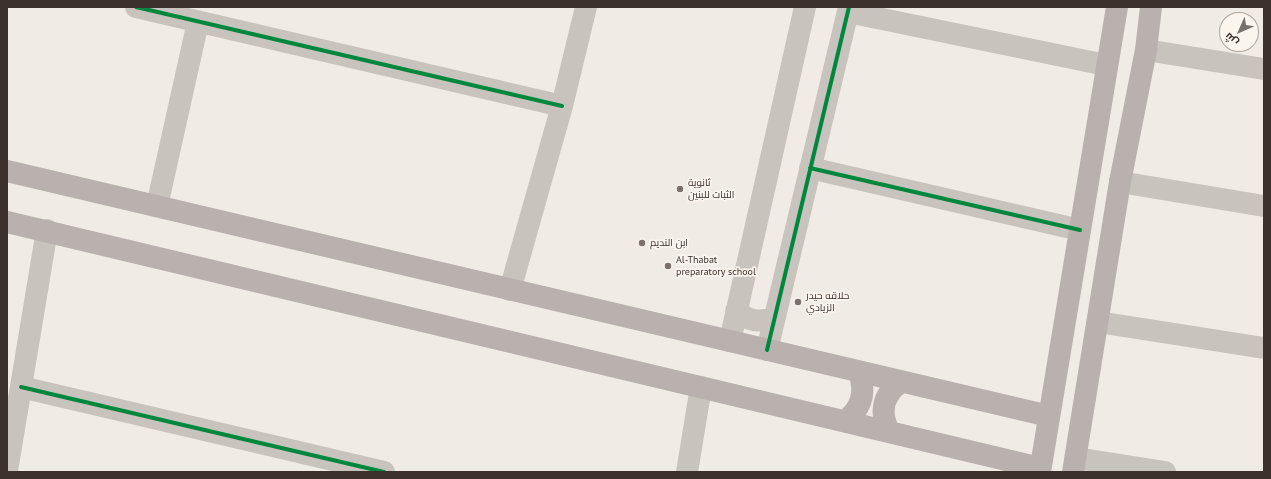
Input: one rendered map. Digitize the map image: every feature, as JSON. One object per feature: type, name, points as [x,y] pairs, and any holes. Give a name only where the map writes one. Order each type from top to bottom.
[{"type":"main road","points":[[7,222],[47,230],[889,431],[1040,470],[1106,65],[1117,7]]},
{"type":"main road","points":[[1075,465],[1120,182],[1146,50],[1151,7]]},
{"type":"main road","points":[[7,171],[1049,416]]},
{"type":"main road","points":[[845,421],[852,415],[862,399],[863,390],[859,372]]},
{"type":"main road","points":[[889,431],[883,416],[883,408],[889,393],[901,382]]},
{"type":"street","points":[[136,7],[562,106]]},
{"type":"street","points":[[510,290],[562,106],[586,7]]},
{"type":"street","points":[[730,341],[805,7]]},
{"type":"street","points":[[767,350],[848,9],[1106,65]]},
{"type":"street","points":[[156,206],[198,22]]},
{"type":"street","points":[[1146,50],[1264,69]]},
{"type":"street","points":[[810,168],[1080,230]]},
{"type":"street","points":[[1120,182],[1264,206]]},
{"type":"street","points":[[7,472],[47,230]]},
{"type":"street","points":[[736,312],[754,320],[766,321],[774,318]]},
{"type":"street","points":[[1098,322],[1264,348]]},
{"type":"street","points":[[21,387],[384,472]]},
{"type":"street","points":[[687,472],[701,387]]},
{"type":"street","points":[[1075,465],[1165,472]]},
{"type":"cycle path","points":[[136,7],[562,106]]},
{"type":"cycle path","points":[[767,350],[849,7]]},
{"type":"cycle path","points":[[810,168],[1080,230]]},
{"type":"cycle path","points":[[21,387],[384,472]]},
{"type":"place","name":"ثانوية الثبات للبنين","points":[[680,189]]},
{"type":"place","name":"ابن النديم","points":[[642,243]]},
{"type":"place","name":"Al-Thabat preparatory school","points":[[668,266]]},
{"type":"place","name":"حلاقه حيدر الزيادي","points":[[798,302]]}]
